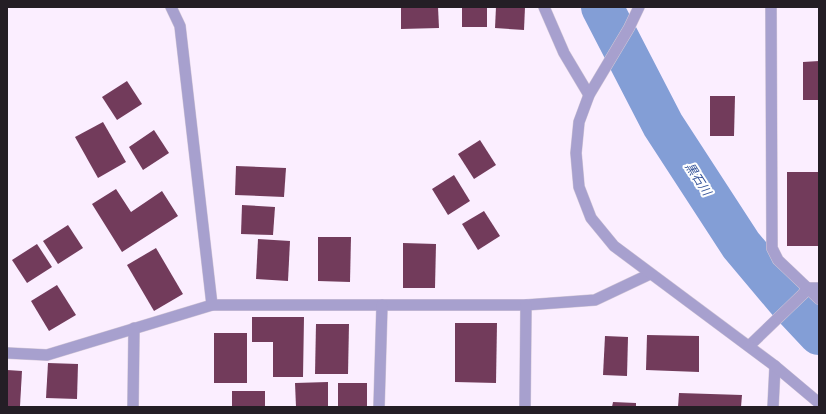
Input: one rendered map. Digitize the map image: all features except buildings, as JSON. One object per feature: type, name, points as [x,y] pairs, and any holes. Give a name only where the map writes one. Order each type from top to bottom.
[{"type":"street","points":[[171,7],[180,26],[212,305]]},
{"type":"street","points":[[544,7],[564,53],[590,96]]},
{"type":"street","points":[[639,7],[629,28],[590,96],[580,122],[576,153],[579,187],[592,218],[614,246],[749,346],[819,403]]},
{"type":"street","points":[[771,7],[770,229],[772,248],[778,260],[805,291],[819,299]]},
{"type":"street","points":[[7,353],[47,355],[212,305],[526,305],[595,300],[650,274]]},
{"type":"street","points":[[749,346],[805,291],[819,288]]},
{"type":"street","points":[[379,407],[382,305]]},
{"type":"street","points":[[525,407],[526,305]]},
{"type":"street","points":[[133,407],[134,328]]},
{"type":"street","points":[[772,407],[775,366]]},
{"type":"waterway","name":"黒石川","points":[[602,7],[663,125],[741,245],[789,302],[819,334]]}]
